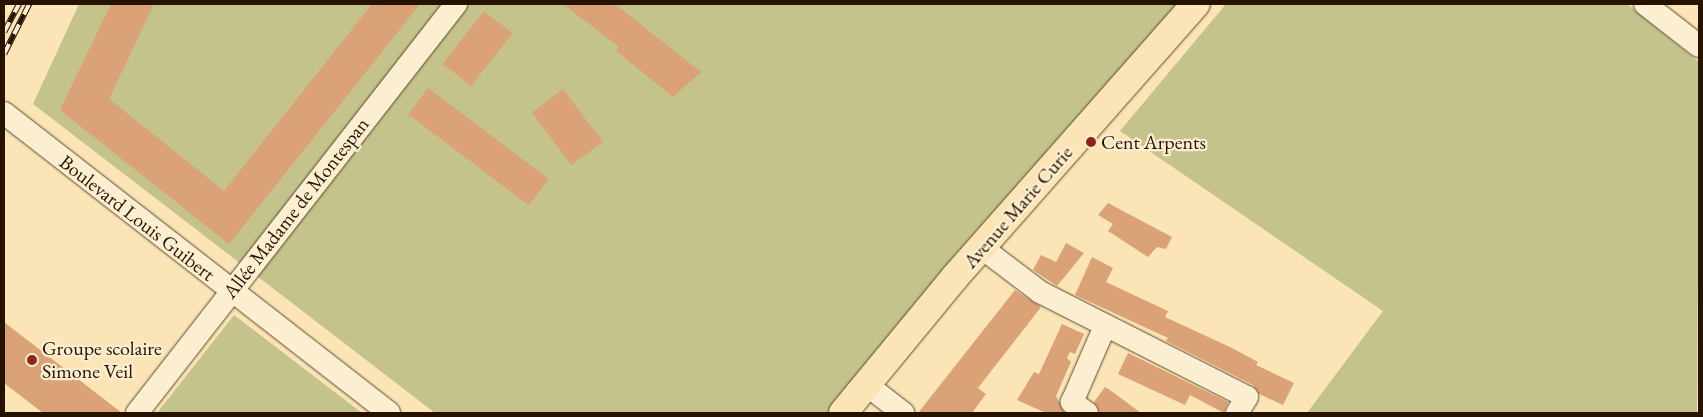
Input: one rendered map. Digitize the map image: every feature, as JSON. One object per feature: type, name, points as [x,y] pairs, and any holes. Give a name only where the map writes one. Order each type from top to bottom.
[{"type":"main road","name":"Avenue Marie Curie","points":[[843,413],[982,248],[1196,4]]},
{"type":"street","name":"Allée Madame de Montespan","points":[[137,413],[456,4]]},
{"type":"street","points":[[1645,4],[1699,46]]},
{"type":"street","name":"Boulevard Louis Guibert","points":[[4,113],[389,413]]},
{"type":"street","points":[[982,248],[1040,292],[1247,397],[1236,413]]},
{"type":"street","points":[[1087,413],[1072,402],[1105,326]]},
{"type":"street","points":[[867,385],[903,413]]},
{"type":"green space","points":[[79,4],[1179,4],[828,413],[435,413],[33,104]]},
{"type":"green space","points":[[1226,4],[1627,4],[1699,62],[1697,413],[1307,413],[1383,311],[1120,131]]},
{"type":"green space","points":[[234,315],[362,413],[157,413]]},
{"type":"building","points":[[111,4],[154,4],[109,99],[224,191],[372,4],[420,4],[229,244],[60,110]]},
{"type":"building","points":[[563,4],[615,4],[701,72],[673,97],[616,51],[619,47]]},
{"type":"building","points":[[484,11],[512,33],[471,86],[443,64]]},
{"type":"building","points":[[428,88],[549,179],[529,205],[408,114]]},
{"type":"building","points":[[563,89],[603,142],[572,165],[532,112]]},
{"type":"building","points":[[1108,203],[1172,237],[1166,249],[1157,247],[1148,257],[1108,231],[1113,224],[1098,215]]},
{"type":"building","points":[[1066,243],[1084,253],[1057,286],[1033,270],[1041,255],[1056,262]]},
{"type":"building","points":[[1092,257],[1113,268],[1106,282],[1168,311],[1165,317],[1232,348],[1258,362],[1256,365],[1294,383],[1283,405],[1259,394],[1253,385],[1166,341],[1168,338],[1075,295]]},
{"type":"building","points":[[1015,290],[1041,307],[978,388],[986,394],[972,413],[918,413]]},
{"type":"building","name":"Groupe scolaire Simone Veil","points":[[4,322],[122,413],[43,413],[4,383]]},
{"type":"building","points":[[1062,324],[1084,334],[1075,354],[1070,352],[1067,358],[1071,362],[1056,396],[1065,413],[1046,413],[1017,400],[1034,372],[1039,374]]},
{"type":"building","points":[[1128,353],[1228,402],[1224,413],[1190,395],[1185,405],[1118,374]]},
{"type":"building","points":[[1105,387],[1141,413],[1100,413],[1094,402]]},
{"type":"railway","points":[[4,32],[19,4]]},
{"type":"railway","points":[[4,54],[29,4]]},
{"type":"place","name":"Cent Arpents","points":[[1091,142]]},
{"type":"place","name":"Groupe scolaire Simone Veil","points":[[32,360]]}]
